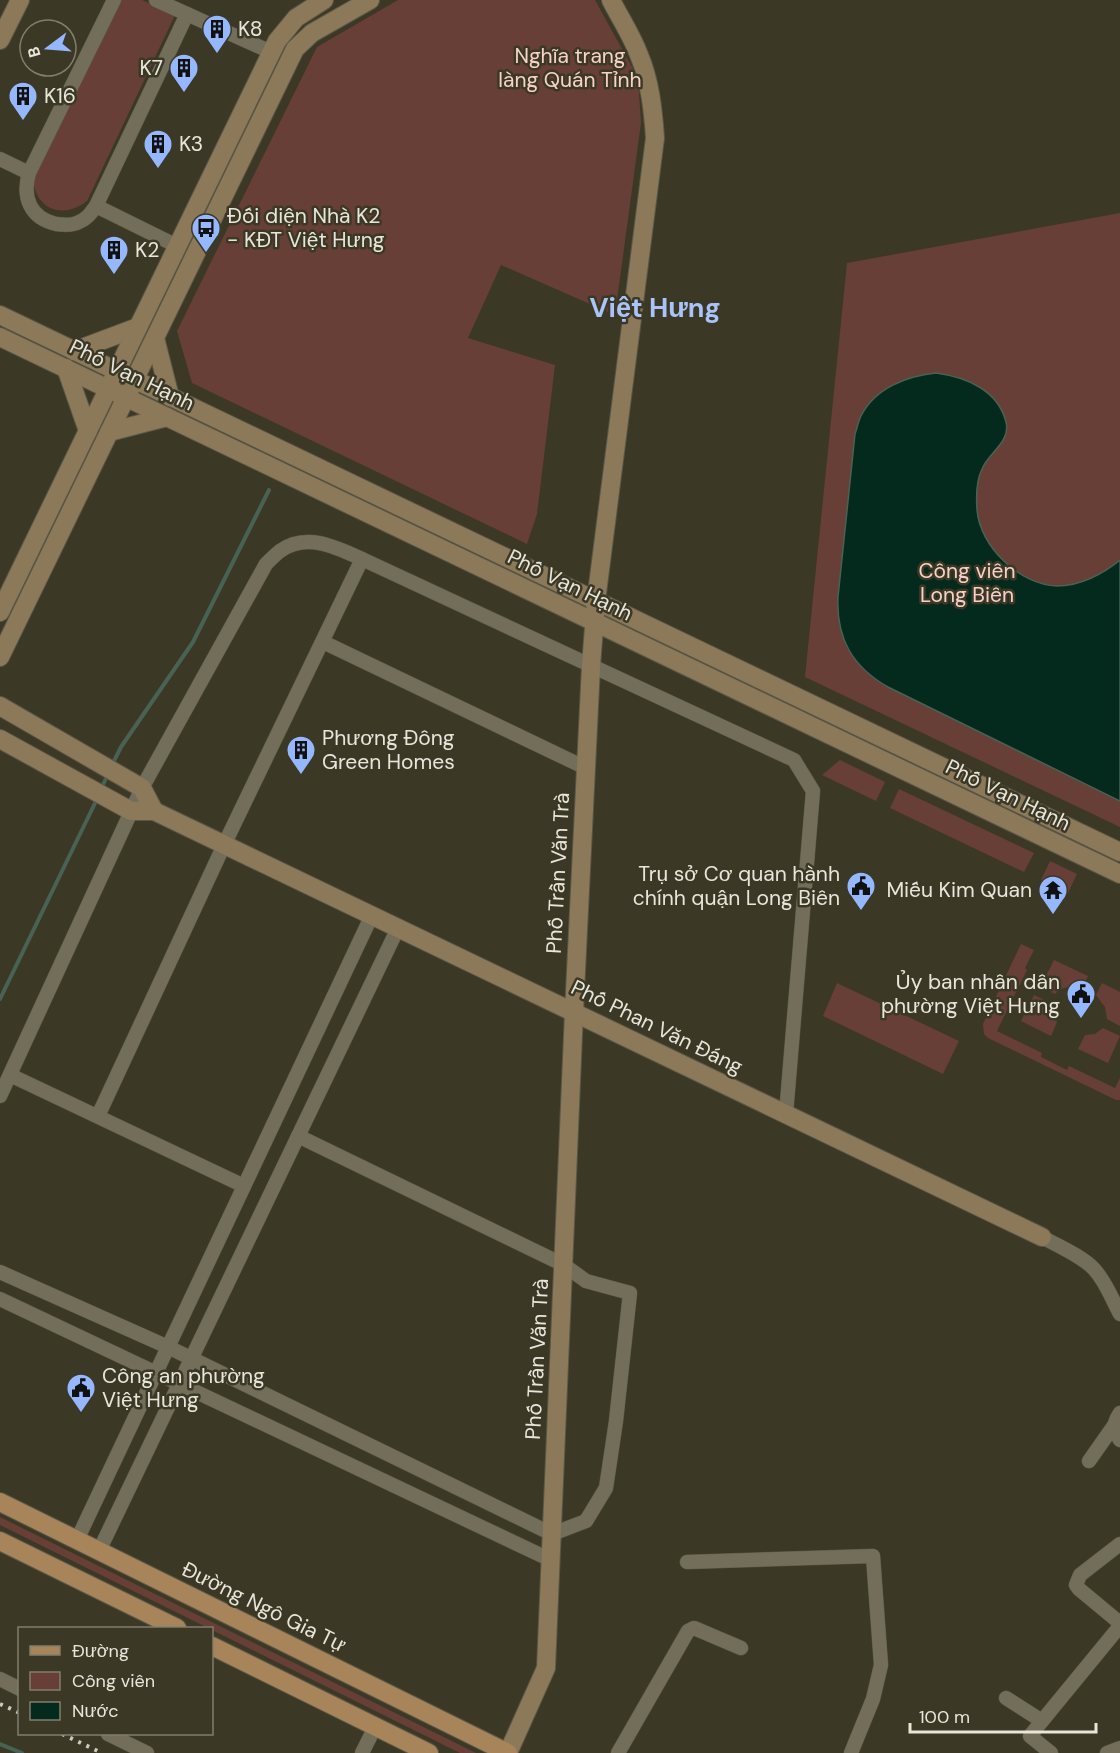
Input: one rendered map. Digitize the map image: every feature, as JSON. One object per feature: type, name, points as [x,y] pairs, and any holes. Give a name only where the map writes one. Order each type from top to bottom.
[{"type":"main road","name":"Đường Ngô Gia Tự","points":[[0,1502],[508,1753]]},
{"type":"main road","points":[[0,1541],[173,1627]]},
{"type":"main road","points":[[213,1646],[429,1753]]},
{"type":"street","points":[[0,40],[20,0]]},
{"type":"street","points":[[114,0],[29,173],[25,186],[28,203],[39,217],[51,223],[77,224],[88,217],[96,206],[187,14]]},
{"type":"street","points":[[156,0],[271,52]]},
{"type":"street","points":[[0,612],[271,52],[304,5],[324,0]]},
{"type":"street","points":[[0,657],[295,49],[312,33],[370,0]]},
{"type":"street","name":"Phố Trần Văn Trà","points":[[508,1753],[546,1668],[574,1012],[594,622],[655,138],[651,101],[639,54],[611,0]]},
{"type":"street","points":[[0,159],[29,173]]},
{"type":"street","points":[[96,206],[177,246]]},
{"type":"street","name":"Phố Vạn Hạnh","points":[[0,315],[1120,852]]},
{"type":"street","points":[[74,351],[138,327]]},
{"type":"street","name":"Phố Vạn Hạnh","points":[[0,337],[1120,874]]},
{"type":"street","points":[[155,339],[170,397]]},
{"type":"street","points":[[66,368],[88,431]]},
{"type":"street","points":[[109,432],[167,417]]},
{"type":"street","points":[[0,1096],[142,788],[266,564],[282,550],[306,541],[334,546],[794,760],[813,790],[786,1114]]},
{"type":"street","points":[[98,1116],[224,845],[362,559]]},
{"type":"street","points":[[323,642],[586,768]]},
{"type":"street","points":[[0,706],[142,788],[154,811]]},
{"type":"street","name":"Phố Phan Văn Đáng","points":[[0,739],[131,811],[154,811],[1042,1237]]},
{"type":"street","points":[[77,1540],[372,915]]},
{"type":"street","points":[[99,1551],[398,928]]},
{"type":"street","points":[[10,1076],[244,1186]]},
{"type":"street","points":[[0,1272],[168,1347],[552,1534],[586,1521],[606,1488],[630,1293],[586,1281],[564,1265],[298,1136]]},
{"type":"street","points":[[1042,1237],[1095,1270],[1120,1314]]},
{"type":"street","points":[[0,1299],[551,1560]]},
{"type":"street","points":[[1118,1418],[1115,1434],[1120,1440]]},
{"type":"street","points":[[1089,1461],[1118,1418]]},
{"type":"street","points":[[122,1445],[146,1454]]},
{"type":"street","points":[[1051,1753],[1030,1736],[1120,1624],[1076,1585],[1080,1575],[1120,1544]]},
{"type":"street","points":[[687,1562],[873,1556],[880,1665],[873,1699],[856,1751]]},
{"type":"street","points":[[618,1753],[691,1629],[694,1628],[741,1648]]},
{"type":"street","points":[[0,1679],[18,1688]]},
{"type":"street","points":[[1006,1698],[1042,1721]]},
{"type":"street","points":[[362,1753],[375,1727]]},
{"type":"street","points":[[110,1735],[147,1753]]},
{"type":"street","points":[[1107,1753],[1120,1748]]},
{"type":"green space","points":[[120,0],[142,0],[175,15],[87,201],[68,210],[50,208],[38,196],[33,175]]},
{"type":"green space","name":"Nghĩa trang làng Quán Tỉnh","points":[[398,0],[595,0],[638,78],[641,123],[615,315],[501,265],[468,338],[555,365],[537,514],[527,544],[192,383],[177,331],[317,47]]},
{"type":"green space","name":"Công viên Long Biên","points":[[1120,213],[1120,827],[805,677],[847,263]]},
{"type":"green space","points":[[840,760],[885,782],[876,801],[822,775]]},
{"type":"green space","points":[[899,789],[1034,853],[1024,872],[890,808]]},
{"type":"green space","points":[[1050,861],[1077,874],[1068,893],[1041,880]]},
{"type":"green space","points":[[1021,944],[1034,950],[1025,968],[1027,970],[997,1031],[1042,1053],[1041,1057],[1067,1070],[1069,1066],[1115,1088],[1120,1078],[1120,1100],[988,1038],[984,1034],[983,1024]]},
{"type":"green space","points":[[1054,960],[1088,976],[1082,988],[1067,987],[1055,994],[1038,986]]},
{"type":"green space","points":[[837,983],[959,1041],[943,1074],[823,1016]]},
{"type":"green space","points":[[1102,983],[1120,992],[1120,1026],[1107,1019],[1105,1007],[1096,995]]},
{"type":"green space","points":[[1034,995],[1051,1003],[1052,1013],[1057,1022],[1051,1036],[1021,1021]]},
{"type":"green space","points":[[1103,1028],[1120,1036],[1108,1063],[1078,1049],[1085,1035],[1095,1034]]},
{"type":"green space","points":[[0,1517],[476,1753],[460,1753],[213,1630],[213,1627],[206,1627],[0,1525]]},
{"type":"water","points":[[936,373],[969,382],[988,393],[996,401],[1006,422],[1005,436],[985,463],[980,474],[977,494],[980,524],[994,550],[1004,562],[1029,579],[1057,586],[1074,584],[1091,578],[1120,560],[1120,801],[888,687],[856,661],[844,639],[838,612],[838,597],[855,434],[859,421],[867,406],[883,391],[914,377]]},
{"type":"waterway","points":[[112,765],[121,747],[193,642],[269,490]]},
{"type":"waterway","points":[[101,789],[108,774]]},
{"type":"waterway","points":[[0,999],[97,799]]},
{"type":"waterway","points":[[0,1744],[22,1753]]},
{"type":"railway","points":[[0,1704],[18,1712]]},
{"type":"railway","points":[[64,1735],[102,1753]]},
{"type":"place","name":"K8","points":[[217,54]]},
{"type":"place","name":"K7","points":[[184,94]]},
{"type":"place","name":"K16","points":[[23,122]]},
{"type":"place","name":"K3","points":[[158,170]]},
{"type":"place","name":"Đối diện Nhà K2 - KĐT Việt Hưng","points":[[206,254]]},
{"type":"place","name":"K2","points":[[114,276]]},
{"type":"place","name":"Phương Đông Green Homes","points":[[301,776]]},
{"type":"place","name":"Trụ sở Cơ quan hành chính quận Long Biên","points":[[861,912]]},
{"type":"place","name":"Miếu Kim Quan","points":[[1053,916]]},
{"type":"place","name":"Ủy ban nhân dân phường Việt Hưng","points":[[1081,1020]]},
{"type":"place","name":"Công an phường Việt Hưng","points":[[81,1414]]},
{"type":"district","name":"Việt Hưng","points":[[655,308]]}]
